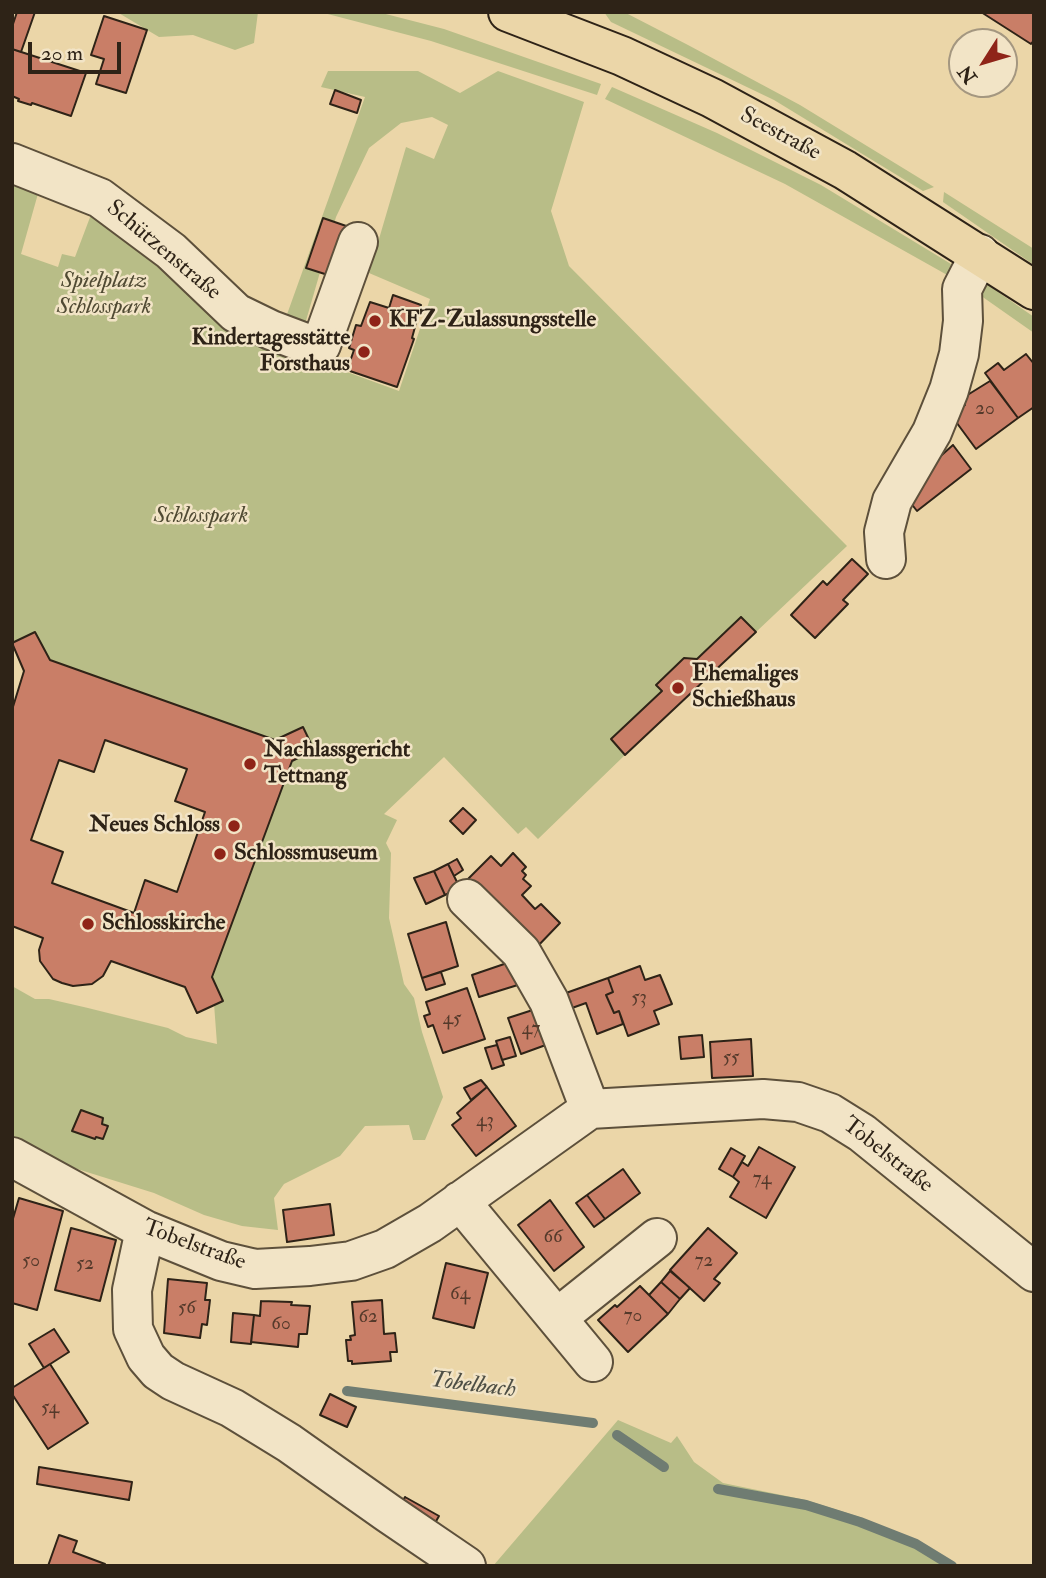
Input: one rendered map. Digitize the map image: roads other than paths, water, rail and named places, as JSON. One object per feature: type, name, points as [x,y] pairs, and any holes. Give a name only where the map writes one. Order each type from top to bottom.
[{"type":"main road","name":"Seestraße","points":[[508,12],[622,56],[712,98],[845,170],[1034,290]]},
{"type":"street","name":"Schützenstraße","points":[[12,163],[100,198],[171,251],[236,313],[316,347],[321,345],[358,242]]},
{"type":"street","points":[[886,559],[884,531],[892,501],[932,432],[949,390],[959,354],[963,321],[962,289],[980,254]]},
{"type":"street","points":[[467,899],[521,952],[549,1001],[590,1109]]},
{"type":"street","name":"Tobelstraße","points":[[14,1167],[145,1230],[232,1264],[255,1269],[310,1266],[351,1261],[385,1249],[430,1223],[590,1109],[763,1099],[798,1102],[830,1113],[862,1133],[1034,1272]]},
{"type":"street","points":[[460,1201],[593,1362]]},
{"type":"street","points":[[145,1230],[132,1290],[133,1329],[146,1357],[158,1371],[173,1381],[232,1408],[289,1443],[466,1566]]},
{"type":"street","points":[[557,1318],[657,1238]]},
{"type":"waterway","name":"Tobelbach","points":[[347,1391],[593,1423]]},
{"type":"waterway","name":"Tobelbach","points":[[617,1435],[664,1467]]},
{"type":"waterway","points":[[718,1489],[806,1505],[860,1522],[916,1544],[952,1566]]},
{"type":"place","name":"KFZ-Zulassungsstelle","points":[[375,321]]},
{"type":"place","name":"Kindertagesstätte Forsthaus","points":[[364,352]]},
{"type":"place","name":"Ehemaliges Schießhaus","points":[[678,688]]},
{"type":"place","name":"Nachlassgericht Tettnang","points":[[250,764]]},
{"type":"place","name":"Neues Schloss","points":[[234,826]]},
{"type":"place","name":"Schlossmuseum","points":[[220,854]]},
{"type":"place","name":"Schlosskirche","points":[[88,924]]},
{"type":"park label","name":"Spielplatz Schlosspark","points":[[104,295]]},
{"type":"park label","name":"Schlosspark","points":[[201,517]]}]
